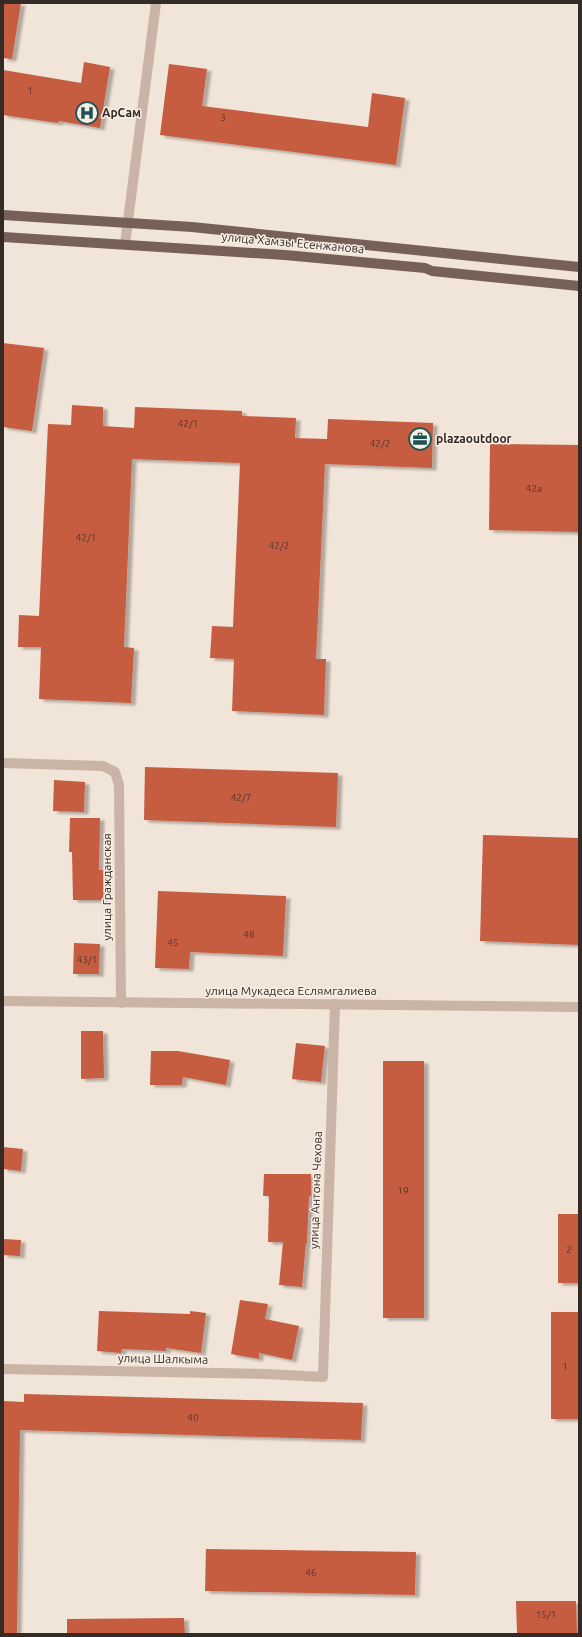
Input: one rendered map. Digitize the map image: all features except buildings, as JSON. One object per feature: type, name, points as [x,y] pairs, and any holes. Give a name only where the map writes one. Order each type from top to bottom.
[{"type":"main road","name":"улица Хамзы Есенжанова","points":[[3,215],[192,227],[579,267]]},
{"type":"main road","name":"улица Хамзы Есенжанова","points":[[3,237],[292,255],[425,268],[432,272],[579,286]]},
{"type":"street","points":[[126,244],[156,3]]},
{"type":"street","name":"улица Гражданская","points":[[3,763],[104,766],[115,772],[119,785],[121,1003]]},
{"type":"street","name":"улица Мукадеса Еслямгалиева","points":[[3,1001],[579,1007]]},
{"type":"street","name":"улица Антона Чехова","points":[[323,1377],[335,1004]]},
{"type":"street","name":"улица Шалкыма","points":[[3,1369],[323,1377]]},
{"type":"place","name":"АрСам","points":[[87,113]]},
{"type":"place","name":"plazaoutdoor","points":[[420,439]]}]
